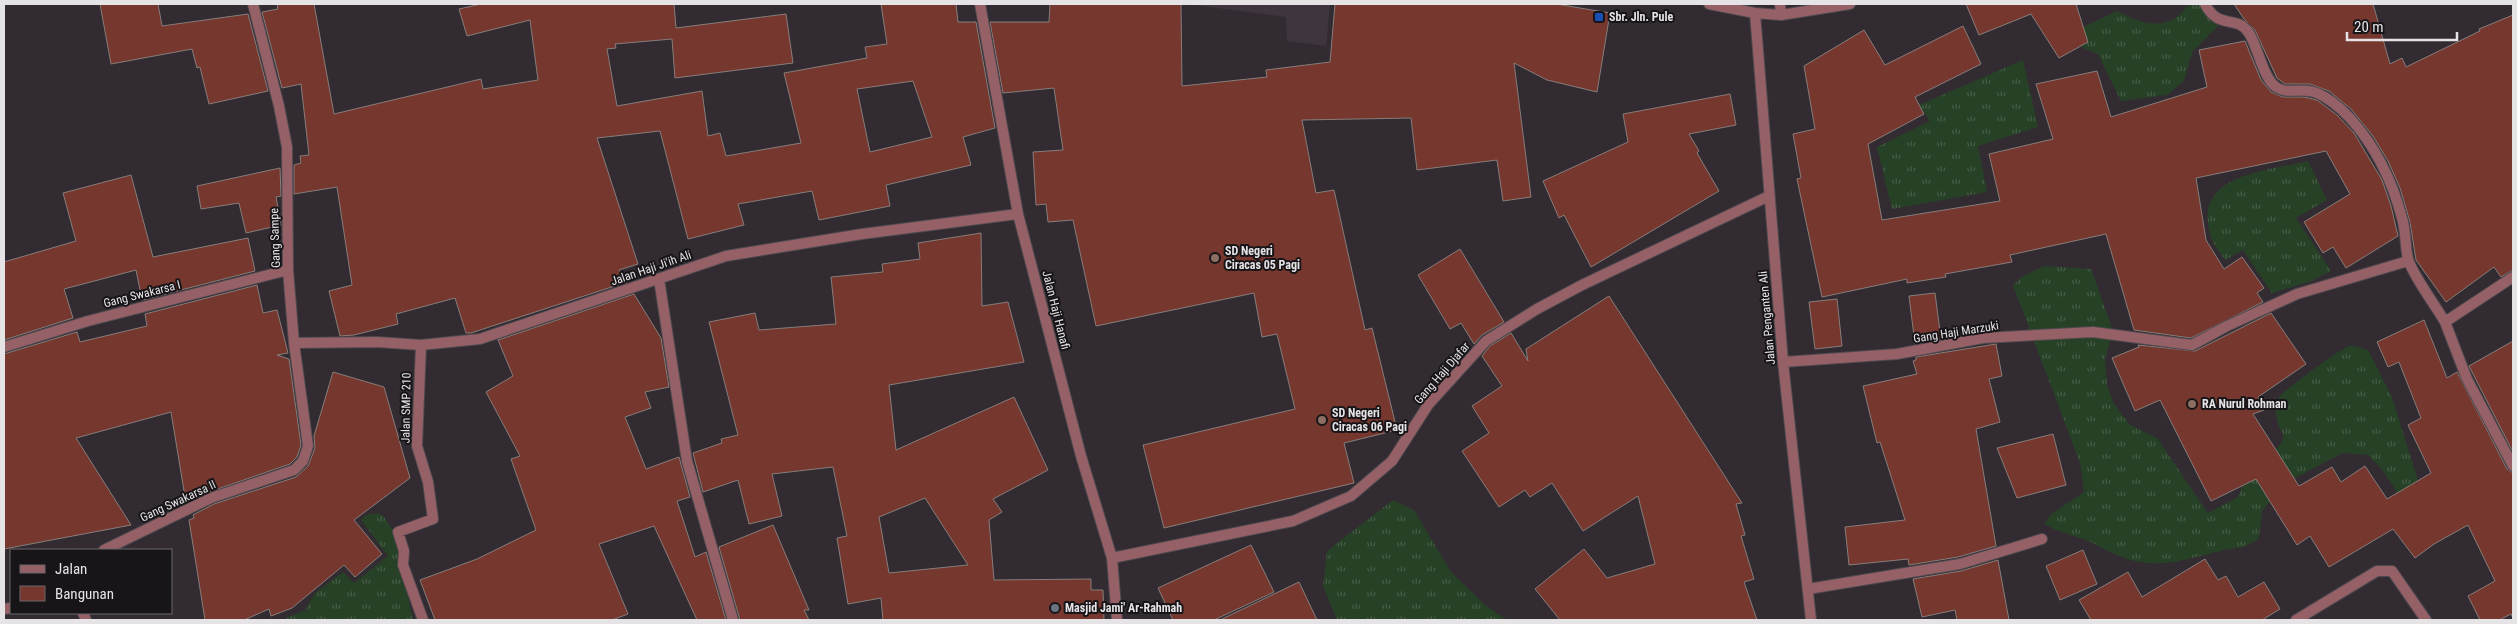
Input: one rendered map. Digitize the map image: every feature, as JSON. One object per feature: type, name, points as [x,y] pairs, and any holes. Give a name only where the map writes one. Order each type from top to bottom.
[{"type":"street","name":"Gang Sampe","points":[[253,4],[279,106],[287,147],[288,270],[294,343],[308,446],[303,461],[294,470]]},
{"type":"street","name":"Jalan Haji Hanafi","points":[[980,4],[1018,214],[1081,456],[1112,558],[1117,620]]},
{"type":"street","points":[[1709,4],[1755,13],[1781,15],[1850,4]]},
{"type":"street","points":[[1780,4],[1781,15]]},
{"type":"street","points":[[2204,4],[2211,15],[2221,22],[2240,24],[2248,32],[2271,82],[2277,88],[2287,91],[2312,91],[2349,116],[2379,156],[2392,184],[2403,220],[2408,261],[2445,322],[2467,379],[2513,466]]},
{"type":"street","name":"Jalan Penganten Ali","points":[[1755,13],[1783,362],[1811,620]]},
{"type":"street","name":"Gang Haji Djafar","points":[[1112,558],[1293,521],[1351,496],[1392,461],[1428,405],[1486,341],[1536,309],[1582,285],[1769,196]]},
{"type":"street","name":"Jalan Haji Ji'ih Ali","points":[[294,343],[377,342],[420,345],[480,339],[726,256],[862,234],[1018,214]]},
{"type":"street","name":"Gang Haji Marzuki","points":[[1783,362],[1897,354],[1983,338],[2093,332],[2192,345],[2227,326],[2297,294],[2408,261]]},
{"type":"street","name":"Gang Swakarsa I","points":[[4,347],[88,321],[288,270]]},
{"type":"street","points":[[2445,322],[2513,277]]},
{"type":"street","points":[[659,279],[686,461],[733,620]]},
{"type":"street","name":"Jalan SMP 210","points":[[420,345],[417,446],[428,482],[434,519],[398,532],[404,551],[403,565],[423,620]]},
{"type":"street","name":"Gang Swakarsa II","points":[[106,549],[210,498],[294,470]]},
{"type":"street","points":[[1808,589],[1960,564],[2042,540]]},
{"type":"street","points":[[2296,620],[2377,570],[2386,569],[2392,571],[2426,620]]},
{"type":"shaded area","points":[[1187,4],[1330,4],[1326,46],[1287,41],[1286,17]]},
{"type":"green space","points":[[2189,4],[2207,4],[2221,23],[2192,52],[2184,81],[2167,95],[2121,101],[2098,54],[2072,43],[2075,31],[2117,11],[2136,20],[2155,24],[2173,19]]},
{"type":"green space","points":[[2023,60],[2038,127],[1978,146],[1987,192],[1892,209],[1877,147],[1930,121],[1919,105]]},
{"type":"green space","points":[[2308,161],[2327,200],[2296,218],[2331,271],[2309,282],[2272,293],[2243,250],[2225,260],[2215,246],[2211,237],[2208,216],[2212,200],[2222,188],[2253,173]]},
{"type":"green space","points":[[2044,266],[2091,269],[2113,331],[2105,359],[2107,384],[2113,402],[2130,425],[2157,438],[2208,513],[2238,497],[2244,482],[2277,449],[2284,437],[2276,412],[2277,401],[2280,396],[2336,353],[2349,346],[2368,350],[2392,397],[2419,484],[2400,497],[2381,468],[2368,455],[2343,453],[2285,483],[2262,511],[2259,538],[2253,542],[2244,547],[2170,562],[2146,563],[2133,560],[2050,527],[2045,524],[2050,515],[2084,492],[2080,463],[2013,285],[2022,277]]},
{"type":"green space","points":[[1393,500],[1414,510],[1451,572],[1485,605],[1507,620],[1337,620],[1323,586],[1327,551]]},
{"type":"green space","points":[[378,513],[384,517],[393,530],[413,620],[282,620],[305,610],[315,593],[343,572],[354,583],[388,556],[361,520],[366,515]]},
{"type":"building","points":[[100,4],[158,4],[162,26],[248,14],[268,91],[209,104],[200,67],[197,68],[192,49],[111,64]]},
{"type":"building","points":[[277,4],[314,4],[334,114],[481,79],[483,89],[538,80],[530,20],[467,36],[459,9],[481,4],[674,4],[676,28],[786,14],[793,63],[675,78],[672,39],[615,44],[616,48],[607,49],[617,106],[702,91],[708,136],[720,133],[726,156],[801,143],[784,73],[867,58],[865,47],[887,44],[881,4],[956,4],[958,22],[976,22],[995,128],[963,137],[971,165],[886,185],[890,206],[819,220],[812,191],[738,204],[744,225],[688,239],[660,131],[597,138],[638,264],[619,270],[627,282],[471,333],[466,333],[455,298],[396,314],[398,324],[354,335],[340,336],[329,291],[352,285],[337,187],[294,194],[294,165],[301,163],[300,156],[309,155],[301,84],[282,88],[262,12],[278,9]],"holes":[[[913,81],[932,137],[870,152],[857,89]]]},
{"type":"building","points":[[1050,4],[1181,4],[1182,86],[1267,77],[1266,70],[1330,62],[1335,4],[1556,4],[1610,13],[1597,92],[1547,80],[1514,63],[1531,197],[1503,201],[1497,160],[1417,170],[1411,118],[1302,120],[1316,193],[1334,190],[1365,330],[1372,328],[1397,430],[1344,443],[1354,483],[1164,528],[1143,445],[1295,409],[1277,334],[1262,337],[1254,293],[1096,326],[1073,220],[1048,222],[1046,204],[1036,205],[1033,152],[1063,150],[1054,88],[1003,93],[990,22],[1049,22]]},
{"type":"building","points":[[1966,4],[2076,4],[2088,42],[2059,58],[2031,14],[1979,35]]},
{"type":"building","points":[[2234,4],[2373,4],[2390,64],[2402,58],[2406,67],[2480,31],[2479,29],[2513,15],[2513,270],[2501,277],[2494,267],[2446,302],[2416,260],[2410,222],[2400,188],[2388,161],[2373,136],[2351,109],[2329,91],[2310,84],[2285,84],[2277,78],[2255,30],[2244,19]]},
{"type":"building","points":[[1963,26],[1981,64],[1915,97],[1924,114],[1868,144],[1882,220],[2000,201],[1989,154],[2053,139],[2036,84],[2097,71],[2111,117],[2207,87],[2199,50],[2245,41],[2261,80],[2271,92],[2283,97],[2304,97],[2317,100],[2337,115],[2354,133],[2382,180],[2391,206],[2398,236],[2346,268],[2333,247],[2323,253],[2304,222],[2350,194],[2326,151],[2196,178],[2206,240],[2224,269],[2242,257],[2264,288],[2257,293],[2263,302],[2191,338],[2134,330],[2106,234],[2010,255],[2012,262],[1945,274],[1946,277],[1907,283],[1907,279],[1822,297],[1797,179],[1801,178],[1793,134],[1815,129],[1804,66],[1864,30],[1885,65]]},
{"type":"building","points":[[1730,94],[1736,125],[1689,134],[1699,151],[1697,153],[1719,191],[1591,267],[1564,215],[1559,218],[1543,181],[1628,142],[1623,114]]},
{"type":"building","points":[[280,168],[281,196],[276,197],[281,225],[246,233],[239,203],[201,209],[197,186]]},
{"type":"building","points":[[131,175],[153,257],[248,238],[255,271],[142,300],[136,270],[64,289],[73,318],[4,340],[4,262],[76,241],[63,193]]},
{"type":"building","points":[[981,233],[982,306],[1008,302],[1024,362],[889,385],[896,450],[1014,397],[1048,470],[993,499],[1002,512],[989,520],[994,580],[1091,579],[1091,590],[1103,590],[1104,620],[883,620],[881,598],[848,604],[837,538],[847,536],[833,467],[772,474],[782,516],[749,524],[738,480],[703,492],[693,453],[722,443],[721,439],[738,435],[709,322],[755,313],[759,330],[836,324],[831,277],[883,272],[882,264],[920,259],[918,243]],"holes":[[[925,498],[968,565],[889,573],[879,517]]]},
{"type":"building","points":[[1460,249],[1504,322],[1482,335],[1474,344],[1461,323],[1450,329],[1418,275]]},
{"type":"building","points":[[257,285],[263,313],[277,310],[288,353],[277,355],[289,359],[301,445],[297,457],[290,464],[209,492],[186,503],[171,412],[76,438],[131,525],[4,549],[4,354],[77,332],[80,342],[147,326],[145,314]]},
{"type":"building","points":[[1935,293],[1941,339],[1915,344],[1909,296]]},
{"type":"building","points":[[634,294],[661,338],[669,387],[645,392],[651,408],[625,417],[646,469],[679,457],[690,497],[677,501],[695,557],[706,552],[726,620],[697,620],[654,526],[599,544],[628,614],[612,620],[435,620],[420,580],[477,559],[536,530],[511,459],[520,456],[486,392],[513,376],[498,340]]},
{"type":"building","points":[[1609,296],[1742,503],[1736,504],[1745,535],[1741,536],[1754,579],[1744,582],[1757,620],[1560,620],[1535,589],[1584,549],[1607,578],[1655,564],[1638,496],[1583,531],[1552,483],[1530,497],[1525,490],[1499,507],[1462,451],[1489,433],[1472,406],[1502,386],[1482,356],[1490,346],[1511,333],[1528,361],[1526,349]]},
{"type":"building","points":[[1837,299],[1842,346],[1815,349],[1809,302]]},
{"type":"building","points":[[2271,313],[2306,364],[2258,397],[2264,410],[2253,414],[2299,486],[2332,467],[2341,482],[2365,466],[2387,499],[2431,473],[2408,425],[2421,418],[2399,362],[2388,367],[2377,342],[2424,320],[2447,378],[2457,372],[2507,469],[2513,473],[2513,618],[2511,614],[2499,620],[2480,620],[2468,596],[2495,581],[2468,525],[2434,544],[2415,558],[2393,529],[2329,567],[2310,536],[2297,545],[2256,479],[2211,501],[2160,400],[2135,411],[2112,358],[2139,347],[2138,345],[2195,351]]},
{"type":"building","points":[[2513,341],[2513,452],[2469,366]]},
{"type":"building","points":[[1996,344],[2002,376],[1989,379],[2000,422],[1976,429],[1996,546],[1958,557],[1909,565],[1908,559],[1849,565],[1845,527],[1905,520],[1880,442],[1877,443],[1863,386],[1917,374],[1913,361],[1916,360],[1916,357]]},
{"type":"building","points":[[333,372],[384,387],[410,478],[354,520],[382,554],[355,577],[344,565],[292,608],[271,616],[269,609],[244,620],[205,620],[189,520],[194,518],[193,515],[214,504],[296,477],[308,466],[315,448],[314,436]]},
{"type":"building","points":[[2053,434],[2066,485],[2017,498],[1997,448]]},
{"type":"building","points":[[773,525],[809,610],[804,610],[809,620],[740,620],[719,547]]},
{"type":"building","points":[[1251,545],[1274,592],[1214,620],[1173,620],[1158,588]]},
{"type":"building","points":[[2083,550],[2097,584],[2060,600],[2046,566]]},
{"type":"building","points":[[2205,559],[2218,580],[2226,576],[2238,597],[2264,582],[2280,609],[2262,620],[2091,620],[2079,600],[2128,572],[2142,597]]},
{"type":"building","points":[[1998,560],[2009,620],[1957,620],[1955,610],[1922,617],[1913,579],[1961,571]]},
{"type":"building","points":[[1299,582],[1317,620],[1220,620]]},
{"type":"place","name":"Sbr. Jln. Pule","points":[[1599,17]]},
{"type":"place","name":"SD Negeri Ciracas 05 Pagi","points":[[1215,258]]},
{"type":"place","name":"RA Nurul Rohman","points":[[2192,404]]},
{"type":"place","name":"SD Negeri Ciracas 06 Pagi","points":[[1322,420]]},
{"type":"place","name":"Masjid Jami' Ar-Rahmah","points":[[1055,608]]}]
